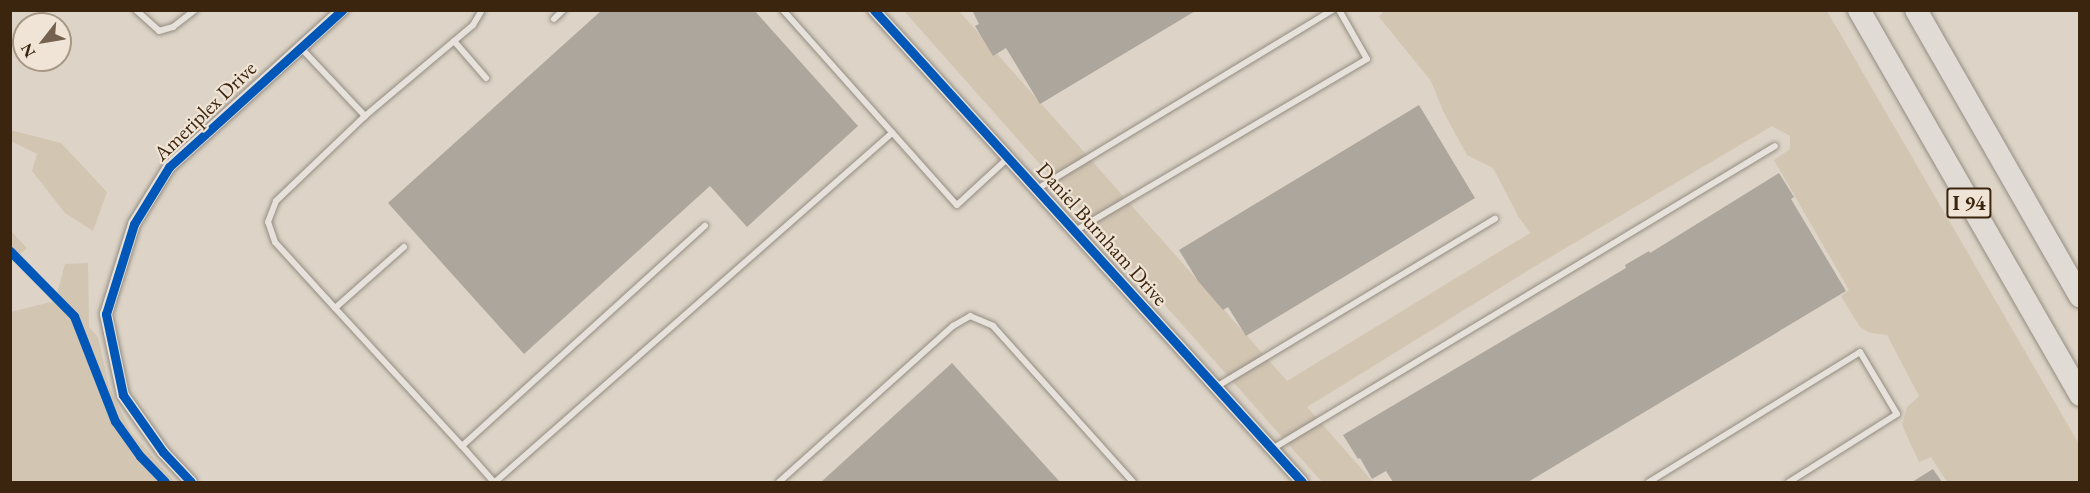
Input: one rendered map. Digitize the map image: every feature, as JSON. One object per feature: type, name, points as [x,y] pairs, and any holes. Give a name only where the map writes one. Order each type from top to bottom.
[{"type":"highway","name":"I 94","points":[[1859,10],[2079,395]]},
{"type":"highway","name":"I 94","points":[[1916,10],[2079,296]]},
{"type":"street","name":"Ameriplex Drive","points":[[192,483],[163,452],[123,394],[106,314],[134,224],[169,167],[299,46],[342,10]]},
{"type":"street","name":"Daniel Burnham Drive","points":[[876,11],[1302,483]]},
{"type":"lane","points":[[136,10],[159,31],[173,27],[195,10]]},
{"type":"lane","points":[[482,10],[473,25],[365,116],[276,201],[268,222],[275,242],[495,483],[892,133]]},
{"type":"lane","points":[[554,19],[563,10]]},
{"type":"lane","points":[[783,10],[957,205],[1008,158]]},
{"type":"lane","points":[[1036,189],[1332,10]]},
{"type":"lane","points":[[1074,232],[1367,59],[1340,10]]},
{"type":"lane","points":[[454,41],[486,78]]},
{"type":"lane","points":[[299,46],[365,116]]},
{"type":"lane","points":[[1272,449],[1775,146]]},
{"type":"lane","points":[[1216,387],[1495,219]]},
{"type":"lane","points":[[462,446],[705,226]]},
{"type":"lane","points":[[335,308],[404,247]]},
{"type":"lane","points":[[779,483],[953,326],[970,316],[993,326],[1133,483]]},
{"type":"lane","points":[[1649,483],[1860,352],[1898,414],[1789,483]]},
{"type":"shaded area","points":[[904,11],[959,11],[1287,381],[1530,233],[1518,216],[1493,168],[1467,155],[1443,111],[1431,81],[1379,17],[1384,11],[1827,11],[2079,444],[2079,482],[1947,482],[1931,457],[1919,462],[1902,425],[1907,407],[1919,396],[1887,335],[1870,333],[1860,327],[1841,296],[1849,290],[1774,160],[1790,149],[1790,136],[1772,126],[1542,262],[1307,407],[1373,482],[1322,482]]},
{"type":"shaded area","points":[[10,130],[61,143],[107,192],[93,231],[65,213],[32,171],[37,154],[11,141]]},
{"type":"shaded area","points":[[10,230],[27,248],[11,262],[10,262]]},
{"type":"shaded area","points":[[88,263],[89,327],[98,337],[109,387],[131,432],[175,482],[11,482],[11,312],[55,301],[65,264]]},
{"type":"building","points":[[602,10],[754,10],[858,126],[747,227],[710,186],[524,354],[388,203]]},
{"type":"building","points":[[972,10],[1197,10],[1040,104],[1006,48],[993,56],[975,26],[979,24]]},
{"type":"building","points":[[1419,105],[1475,198],[1246,336],[1228,307],[1223,310],[1198,281],[1179,250]]},
{"type":"building","points":[[1779,173],[1794,197],[1791,199],[1846,291],[1528,482],[1393,482],[1386,471],[1372,479],[1343,435],[1626,268],[1625,265],[1649,251],[1650,253]]},
{"type":"building","points":[[952,363],[1060,482],[821,482]]},
{"type":"building","points":[[1933,469],[1942,482],[1912,482]]},
{"type":"cycle path","points":[[191,482],[163,452],[123,395],[106,314],[134,224],[169,167],[342,10]]},
{"type":"cycle path","points":[[874,10],[1302,482]]},
{"type":"cycle path","points":[[10,251],[74,316],[115,421],[140,456],[165,482]]}]
